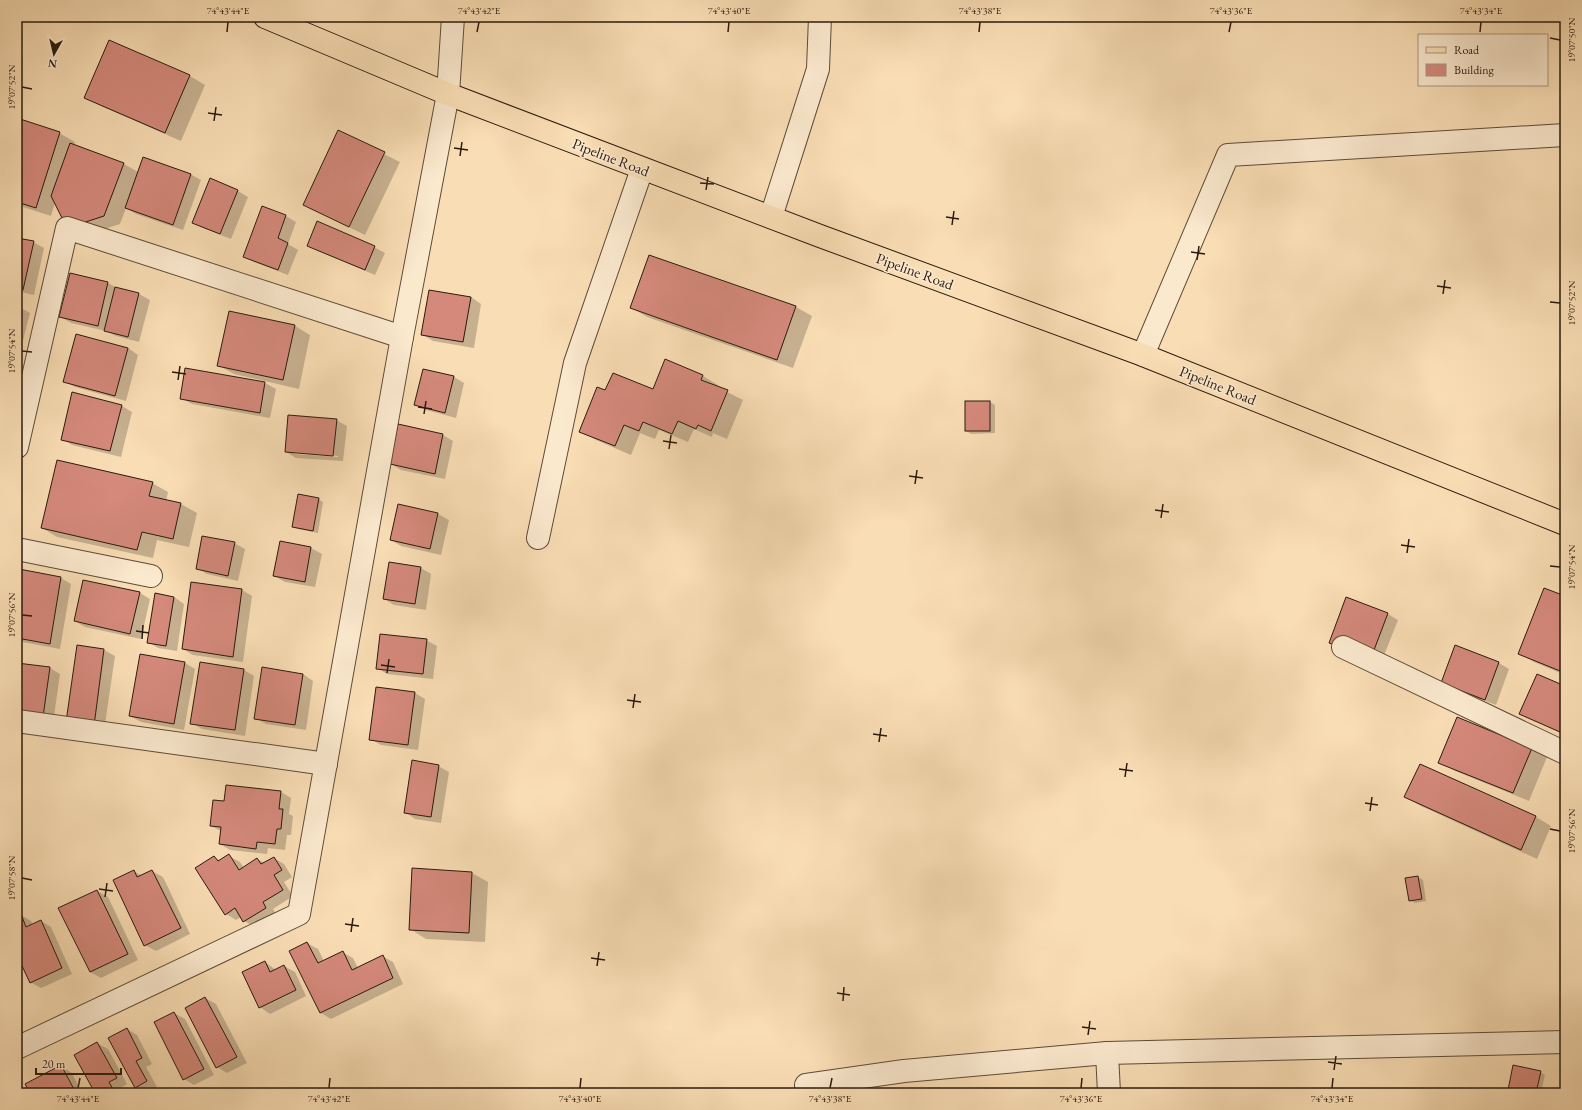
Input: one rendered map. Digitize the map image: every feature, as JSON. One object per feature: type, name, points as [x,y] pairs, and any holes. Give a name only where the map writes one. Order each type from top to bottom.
[{"type":"main road","name":"Pipeline Road","points":[[265,17],[448,94],[642,169],[1143,355],[1565,524]]},
{"type":"street","points":[[17,1048],[299,914],[402,337],[448,94],[453,17]]},
{"type":"street","points":[[771,217],[818,69],[820,17]]},
{"type":"street","points":[[1143,355],[1228,155],[1565,135]]},
{"type":"street","points":[[538,538],[575,363],[642,169]]},
{"type":"street","points":[[17,447],[67,228],[402,337]]},
{"type":"street","points":[[17,549],[151,576]]},
{"type":"street","points":[[1343,647],[1565,753]]},
{"type":"street","points":[[17,721],[326,764]]},
{"type":"street","points":[[806,1085],[904,1071],[1107,1053],[1565,1042]]},
{"type":"street","points":[[1107,1053],[1109,1093]]},
{"type":"building","points":[[109,40],[190,75],[165,133],[84,98]]},
{"type":"building","points":[[17,118],[60,132],[36,208],[17,202]]},
{"type":"building","points":[[338,130],[385,152],[349,227],[303,205]]},
{"type":"building","points":[[70,143],[124,163],[104,216],[67,228],[51,196]]},
{"type":"building","points":[[143,157],[191,174],[173,225],[125,208]]},
{"type":"building","points":[[210,178],[238,190],[220,234],[192,223]]},
{"type":"building","points":[[262,206],[286,215],[278,238],[288,243],[278,270],[243,257]]},
{"type":"building","points":[[317,221],[375,246],[365,270],[307,246]]},
{"type":"building","points":[[17,238],[34,241],[23,290],[17,288]]},
{"type":"building","points":[[649,255],[796,306],[777,360],[630,308]]},
{"type":"building","points":[[70,273],[108,282],[98,326],[59,317]]},
{"type":"building","points":[[115,287],[139,293],[128,337],[104,331]]},
{"type":"building","points":[[429,290],[471,297],[463,342],[421,335]]},
{"type":"building","points":[[229,311],[295,325],[283,380],[217,366]]},
{"type":"building","points":[[76,334],[128,348],[115,396],[63,382]]},
{"type":"building","points":[[665,359],[703,375],[701,380],[728,390],[711,431],[698,425],[696,429],[678,421],[672,434],[643,422],[639,431],[624,425],[615,446],[579,432],[597,387],[605,390],[613,373],[653,389]]},
{"type":"building","points":[[185,368],[265,382],[260,413],[180,399]]},
{"type":"building","points":[[423,369],[454,376],[445,413],[414,405]]},
{"type":"building","points":[[72,392],[122,405],[110,451],[61,440]]},
{"type":"building","points":[[965,401],[990,401],[990,431],[965,431]]},
{"type":"building","points":[[288,415],[337,419],[333,456],[285,452]]},
{"type":"building","points":[[398,424],[443,434],[435,474],[390,464]]},
{"type":"building","points":[[57,460],[153,482],[149,496],[181,503],[173,539],[142,532],[137,550],[41,528]]},
{"type":"building","points":[[298,494],[319,498],[313,531],[292,527]]},
{"type":"building","points":[[398,504],[438,513],[430,549],[390,540]]},
{"type":"building","points":[[202,536],[235,542],[228,576],[196,569]]},
{"type":"building","points":[[280,541],[311,547],[305,582],[273,576]]},
{"type":"building","points":[[389,562],[421,567],[415,604],[383,599]]},
{"type":"building","points":[[19,569],[61,577],[50,644],[17,638],[17,579]]},
{"type":"building","points":[[83,580],[140,592],[130,634],[74,621]]},
{"type":"building","points":[[191,582],[242,589],[233,657],[182,649]]},
{"type":"building","points":[[1544,588],[1565,596],[1565,673],[1518,654]]},
{"type":"building","points":[[155,593],[174,597],[166,646],[147,643]]},
{"type":"building","points":[[1346,597],[1388,613],[1371,658],[1329,643]]},
{"type":"building","points":[[380,634],[427,639],[423,674],[376,669]]},
{"type":"building","points":[[77,645],[104,649],[94,726],[66,722]]},
{"type":"building","points":[[1455,645],[1499,662],[1485,700],[1441,683]]},
{"type":"building","points":[[140,654],[185,662],[174,724],[129,716]]},
{"type":"building","points":[[200,662],[244,669],[235,730],[190,724]]},
{"type":"building","points":[[17,663],[50,667],[43,717],[17,713]]},
{"type":"building","points":[[262,667],[303,674],[295,725],[254,719]]},
{"type":"building","points":[[1537,674],[1565,686],[1565,720],[1560,732],[1519,714]]},
{"type":"building","points":[[376,687],[415,692],[408,745],[369,740]]},
{"type":"building","points":[[1457,717],[1532,748],[1513,793],[1438,763]]},
{"type":"building","points":[[412,760],[439,765],[431,817],[404,813]]},
{"type":"building","points":[[1420,764],[1536,816],[1521,850],[1404,797]]},
{"type":"building","points":[[226,785],[281,791],[279,809],[283,809],[281,829],[277,829],[275,844],[257,842],[256,849],[219,844],[221,827],[210,826],[213,800],[224,801]]},
{"type":"building","points":[[229,854],[239,870],[257,858],[261,864],[274,857],[282,870],[274,875],[283,890],[263,902],[266,908],[243,922],[235,908],[225,915],[195,868],[214,856],[218,861]]},
{"type":"building","points":[[412,868],[472,872],[469,933],[409,930]]},
{"type":"building","points":[[134,870],[137,877],[152,870],[181,928],[144,946],[113,880]]},
{"type":"building","points":[[1418,876],[1422,899],[1409,901],[1405,878]]},
{"type":"building","points":[[97,890],[128,954],[90,972],[58,908]]},
{"type":"building","points":[[21,914],[26,927],[41,920],[62,968],[30,983],[17,955],[17,916]]},
{"type":"building","points":[[307,942],[318,963],[343,951],[352,970],[383,955],[393,978],[320,1013],[289,951]]},
{"type":"building","points":[[265,961],[270,972],[284,965],[296,990],[259,1008],[242,972]]},
{"type":"building","points":[[205,997],[237,1057],[216,1068],[185,1008]]},
{"type":"building","points":[[174,1012],[204,1069],[183,1080],[154,1022]]},
{"type":"building","points":[[127,1028],[142,1058],[136,1061],[147,1081],[135,1088],[108,1038]]},
{"type":"building","points":[[97,1042],[117,1078],[109,1082],[115,1093],[95,1093],[74,1055]]},
{"type":"building","points":[[61,1065],[76,1093],[30,1093],[25,1084]]},
{"type":"building","points":[[1513,1065],[1541,1071],[1536,1093],[1521,1093],[1508,1090]]},
{"type":"building","points":[[1347,1090],[1378,1090],[1378,1093],[1347,1093]]}]
